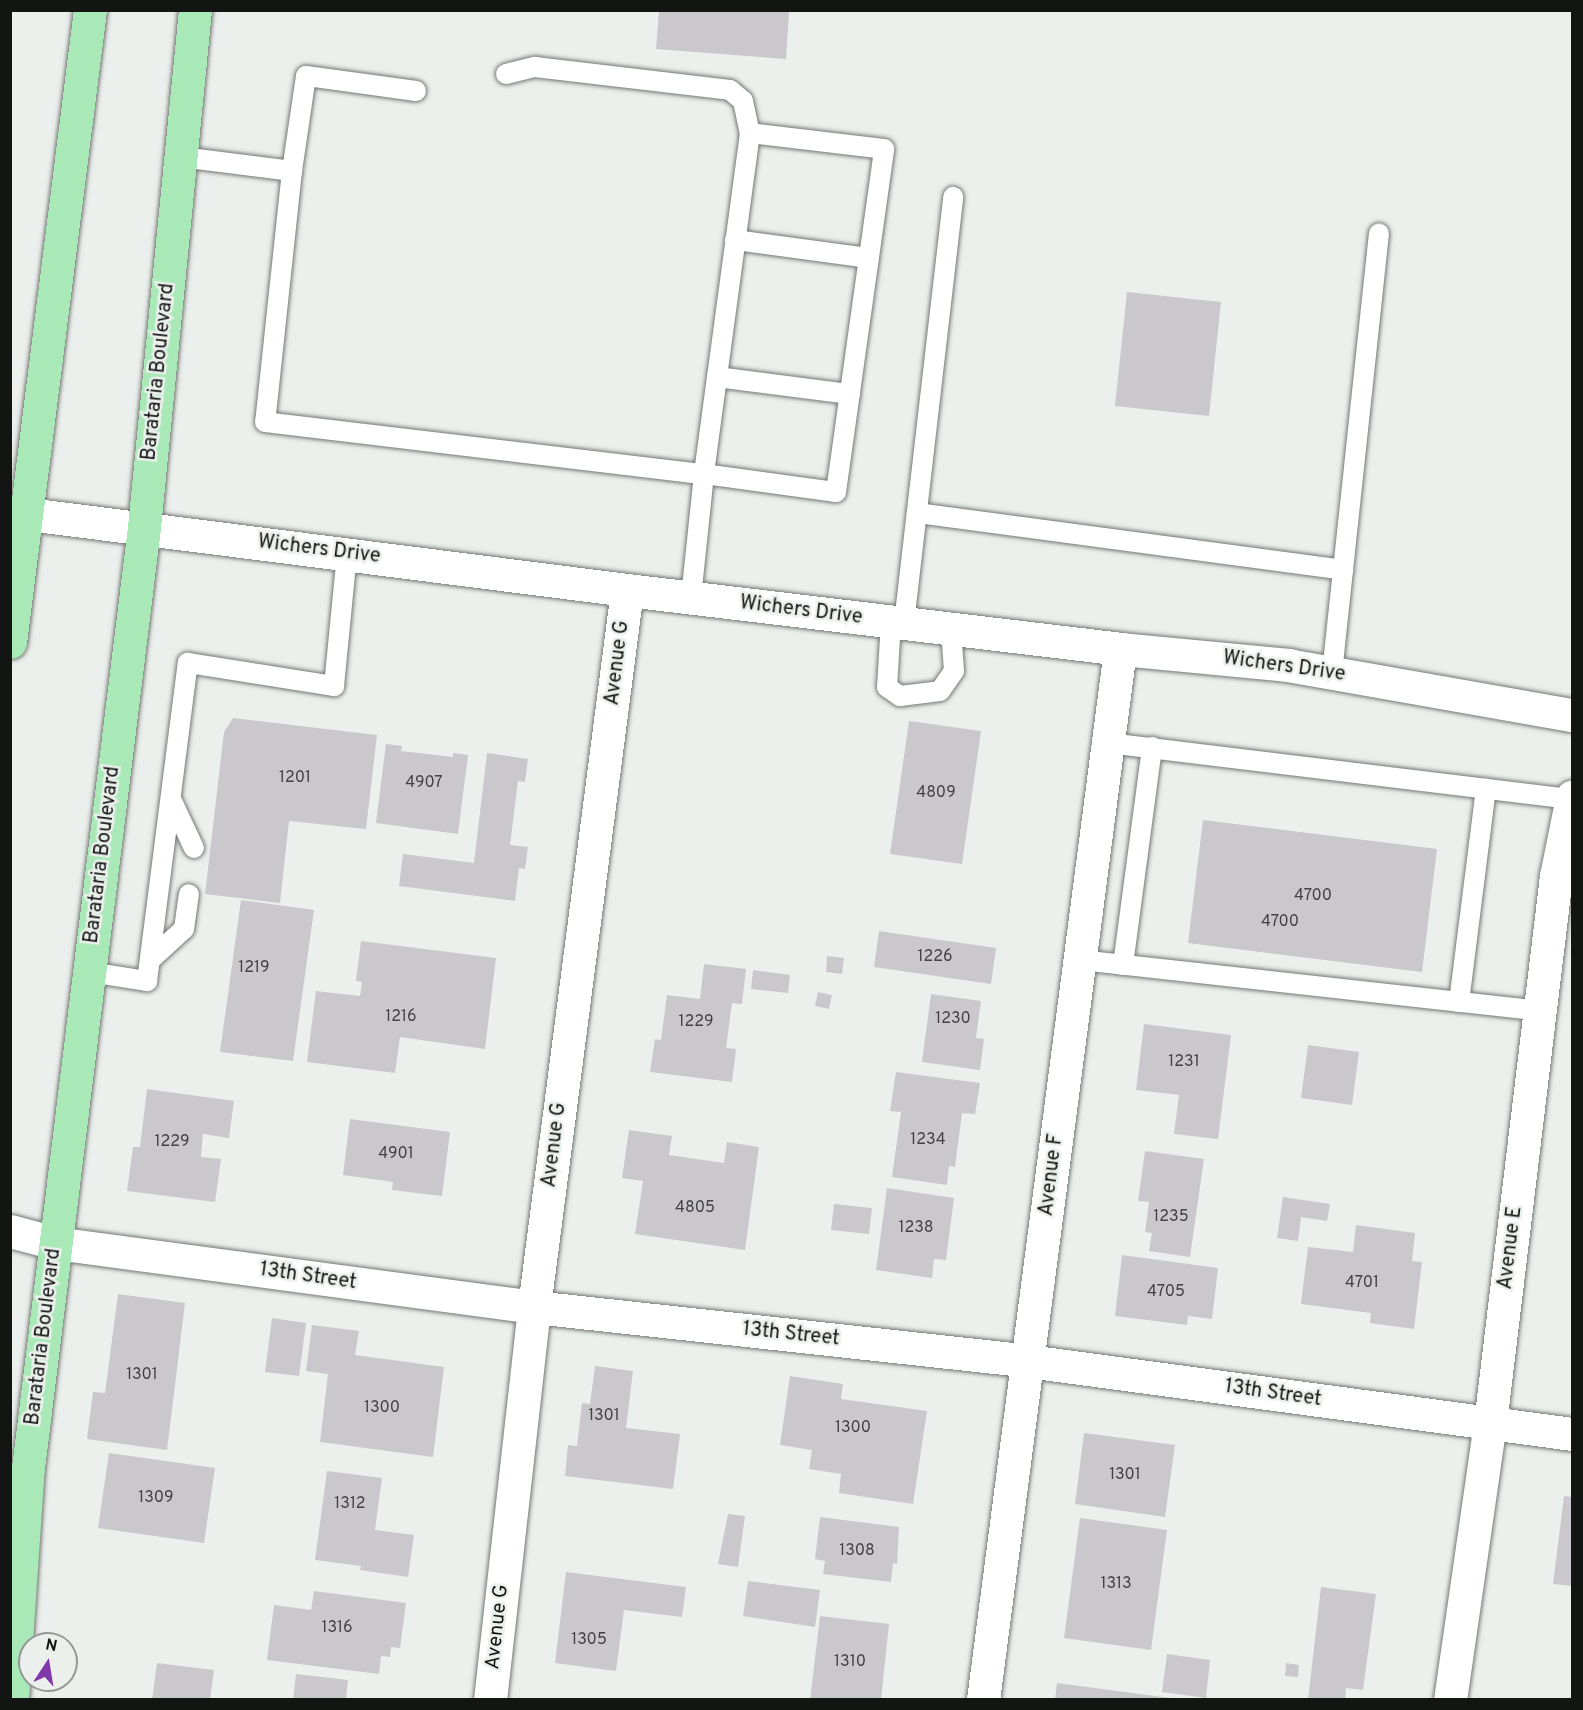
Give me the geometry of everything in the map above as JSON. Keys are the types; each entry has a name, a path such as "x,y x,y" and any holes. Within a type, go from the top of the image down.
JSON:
{"main road":[{"path":"10,642 90,10"},
{"name":"Barataria Boulevard","path":"12,1700 28,1467 144,527 195,10"}],"street":[{"name":"Wichers Drive","path":"28,514 1120,650 1288,665 1572,715"},
{"name":"Avenue G","path":"490,1700 534,1306 627,590"},
{"name":"Avenue F","path":"983,1700 1120,650"},
{"name":"Avenue E","path":"1450,1700 1490,1423 1556,876 1572,798"},
{"name":"13th Street","path":"10,1231 55,1243 534,1306 1028,1361 1572,1434"}],"lane":[{"path":"506,74 535,67 730,90 743,101 750,132 704,474 691,598"},
{"path":"416,91 306,76 292,171 265,422 704,474 836,492 884,149 750,132"},
{"path":"181,157 292,171"},
{"path":"951,629 954,671 940,691 900,696 887,687 916,513 953,197"},
{"path":"1332,673 1379,234"},
{"path":"735,240 869,258"},
{"path":"717,377 850,394"},
{"path":"916,513 1343,570"},
{"path":"89,972 147,981 188,663 334,686 347,554"},
{"path":"1108,742 1572,798"},
{"path":"1124,965 1152,747"},
{"path":"1459,1002 1486,789"},
{"path":"171,798 194,848"},
{"path":"150,960 184,929 189,894"},
{"path":"1080,960 1540,1011"}],"building":[{"path":"659,10 789,12 786,59 656,49"},
{"path":"1127,292 1221,302 1209,416 1115,406"},
{"path":"233,718 377,735 366,829 289,821 280,903 205,894 224,732"},
{"path":"909,721 981,731 962,864 890,854"},
{"path":"386,744 402,746 401,751 453,757 453,753 468,755 458,834 376,823"},
{"path":"487,753 528,759 525,782 518,781 510,845 528,847 525,869 519,868 515,901 399,886 403,854 474,863"},
{"path":"1203,820 1437,849 1422,972 1188,943"},
{"path":"241,900 314,910 293,1061 220,1052"},
{"path":"879,931 996,948 991,984 874,967"},
{"path":"361,941 496,958 485,1049 400,1037 395,1073 307,1062 316,991 360,996 362,982 356,981"},
{"path":"827,956 844,958 842,974 826,972"},
{"path":"704,964 746,969 742,1004 732,1003 726,1048 736,1049 732,1082 650,1072 655,1039 661,1040 667,995 700,999"},
{"path":"753,970 790,975 788,993 751,989"},
{"path":"818,992 832,995 829,1009 815,1006"},
{"path":"931,994 981,1001 976,1038 984,1039 980,1070 922,1062"},
{"path":"1144,1024 1231,1035 1218,1139 1174,1134 1179,1095 1136,1090"},
{"path":"1308,1045 1359,1052 1352,1105 1301,1098"},
{"path":"896,1072 980,1083 975,1114 962,1113 955,1167 949,1166 947,1185 892,1177 901,1112 890,1111"},
{"path":"147,1089 234,1101 229,1138 203,1134 201,1157 221,1159 215,1202 127,1191 133,1147 140,1147"},
{"path":"350,1119 450,1132 442,1196 392,1190 393,1182 343,1175"},
{"path":"629,1130 672,1136 669,1155 724,1163 727,1142 759,1147 745,1250 635,1234 643,1181 622,1178"},
{"path":"1145,1151 1204,1159 1190,1257 1149,1251 1152,1233 1145,1232 1149,1202 1138,1201"},
{"path":"887,1188 954,1198 946,1260 934,1259 932,1278 876,1270"},
{"path":"1283,1197 1330,1204 1327,1221 1301,1217 1298,1241 1277,1238"},
{"path":"834,1204 872,1208 869,1234 831,1230"},
{"path":"1356,1225 1415,1233 1412,1261 1422,1262 1414,1329 1370,1323 1371,1313 1301,1304 1308,1247 1353,1252"},
{"path":"1122,1255 1218,1268 1212,1319 1188,1316 1187,1325 1115,1316"},
{"path":"118,1294 185,1303 167,1450 87,1439 93,1392 105,1393"},
{"path":"272,1318 306,1323 299,1376 265,1372"},
{"path":"312,1325 359,1331 355,1355 444,1367 433,1457 320,1442 328,1374 306,1371"},
{"path":"595,1366 633,1371 626,1428 680,1434 673,1489 565,1476 568,1445 577,1446 582,1403 590,1404"},
{"path":"790,1376 843,1384 841,1399 927,1411 913,1504 839,1493 841,1474 809,1469 812,1450 780,1445"},
{"path":"1084,1433 1175,1445 1165,1517 1075,1504"},
{"path":"109,1453 215,1468 204,1543 98,1528"},
{"path":"327,1471 382,1478 375,1530 414,1535 408,1577 360,1570 361,1566 315,1560"},
{"path":"1564,1496 1572,1497 1572,1586 1553,1584"},
{"path":"728,1514 745,1516 738,1567 718,1564"},
{"path":"820,1517 899,1527 897,1564 893,1563 891,1582 823,1574 825,1561 815,1559"},
{"path":"1080,1518 1167,1530 1151,1650 1064,1638"},
{"path":"566,1572 686,1587 682,1617 624,1610 616,1671 555,1663"},
{"path":"748,1581 820,1590 815,1627 743,1616"},
{"path":"1321,1587 1376,1594 1363,1690 1346,1688 1345,1700 1308,1700"},
{"path":"314,1591 406,1603 400,1648 391,1647 390,1657 381,1656 379,1674 267,1660 274,1605 311,1610"},
{"path":"820,1616 889,1624 881,1700 810,1700"},
{"path":"1167,1654 1210,1660 1206,1698 1162,1692"},
{"path":"157,1663 214,1670 210,1700 152,1700"},
{"path":"1286,1663 1299,1665 1298,1677 1285,1676"},
{"path":"296,1674 348,1680 346,1700 293,1700"},
{"path":"1057,1683 1170,1698 1170,1700 1055,1700"}]}
